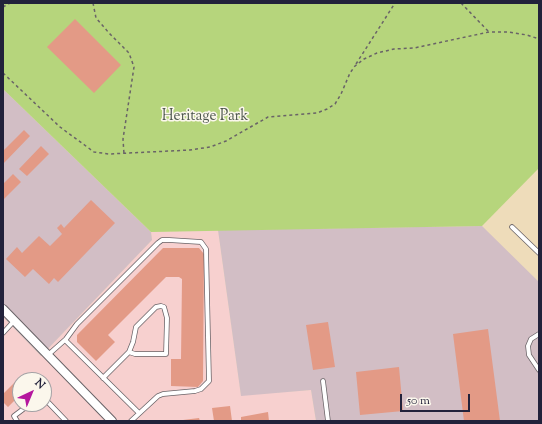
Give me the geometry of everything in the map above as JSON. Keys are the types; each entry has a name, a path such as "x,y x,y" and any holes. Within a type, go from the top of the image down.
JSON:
{"street":[{"path":"3,309 112,421"}],"lane":[{"path":"512,227 539,253"},
{"path":"48,355 64,340 77,324 162,240 201,242 206,249 209,381 201,389 195,391 163,394 158,396 130,421"},
{"path":"103,378 129,352 133,342 136,326 156,307 164,307 167,318 166,354 135,354 129,352"},
{"path":"3,333 14,321"},
{"path":"539,334 531,339 528,346 529,355 539,370"},
{"path":"64,340 139,414"},
{"path":"323,381 328,421"},
{"path":"52,406 66,421"},
{"path":"17,421 14,416 19,412"}],"path":[{"path":"3,7 10,3"},
{"path":"93,3 96,18 129,53 134,67 123,139 124,154"},
{"path":"3,72 60,127 94,152 124,154 190,150 226,142 268,117 317,113 335,104 350,73 395,3"},
{"path":"461,3 490,32"},
{"path":"355,66 364,59 377,53 394,49 414,48 490,32 509,32 539,39"}],"shaded area":[{"path":"3,89 151,232 152,240 41,356 3,317"},
{"path":"482,226 539,282 539,421 316,421 311,390 241,396 218,230"},
{"path":"218,230 241,395 311,390 316,421 3,421 3,317 41,356 152,240 151,232"}],"green space":[{"name":"Heritage Park","path":"3,3 539,3 539,168 482,226 151,232 3,89"}],"building":[{"path":"75,19 121,65 94,93 47,47"},
{"path":"24,130 30,136 3,164 3,151"},
{"path":"41,146 49,154 27,176 19,169"},
{"path":"13,174 21,182 3,200 3,184"},
{"path":"91,200 115,223 58,282 54,278 49,284 33,269 25,277 6,259 17,247 22,253 39,236 50,246 62,234 57,228 61,224 64,228"},
{"path":"163,248 199,248 204,254 203,381 198,387 171,386 171,359 181,359 182,279 179,277 166,277 108,335 115,342 96,361 77,342 77,335"},
{"path":"328,322 335,367 313,370 306,325"},
{"path":"488,329 500,421 464,421 453,334"},
{"path":"399,367 403,411 360,415 356,372"},
{"path":"12,385 12,403 8,407 3,402 3,394"},
{"path":"230,406 232,421 214,421 212,408"},
{"path":"268,412 269,421 241,421 241,417"},
{"path":"199,418 200,421 183,421 183,420"}]}
